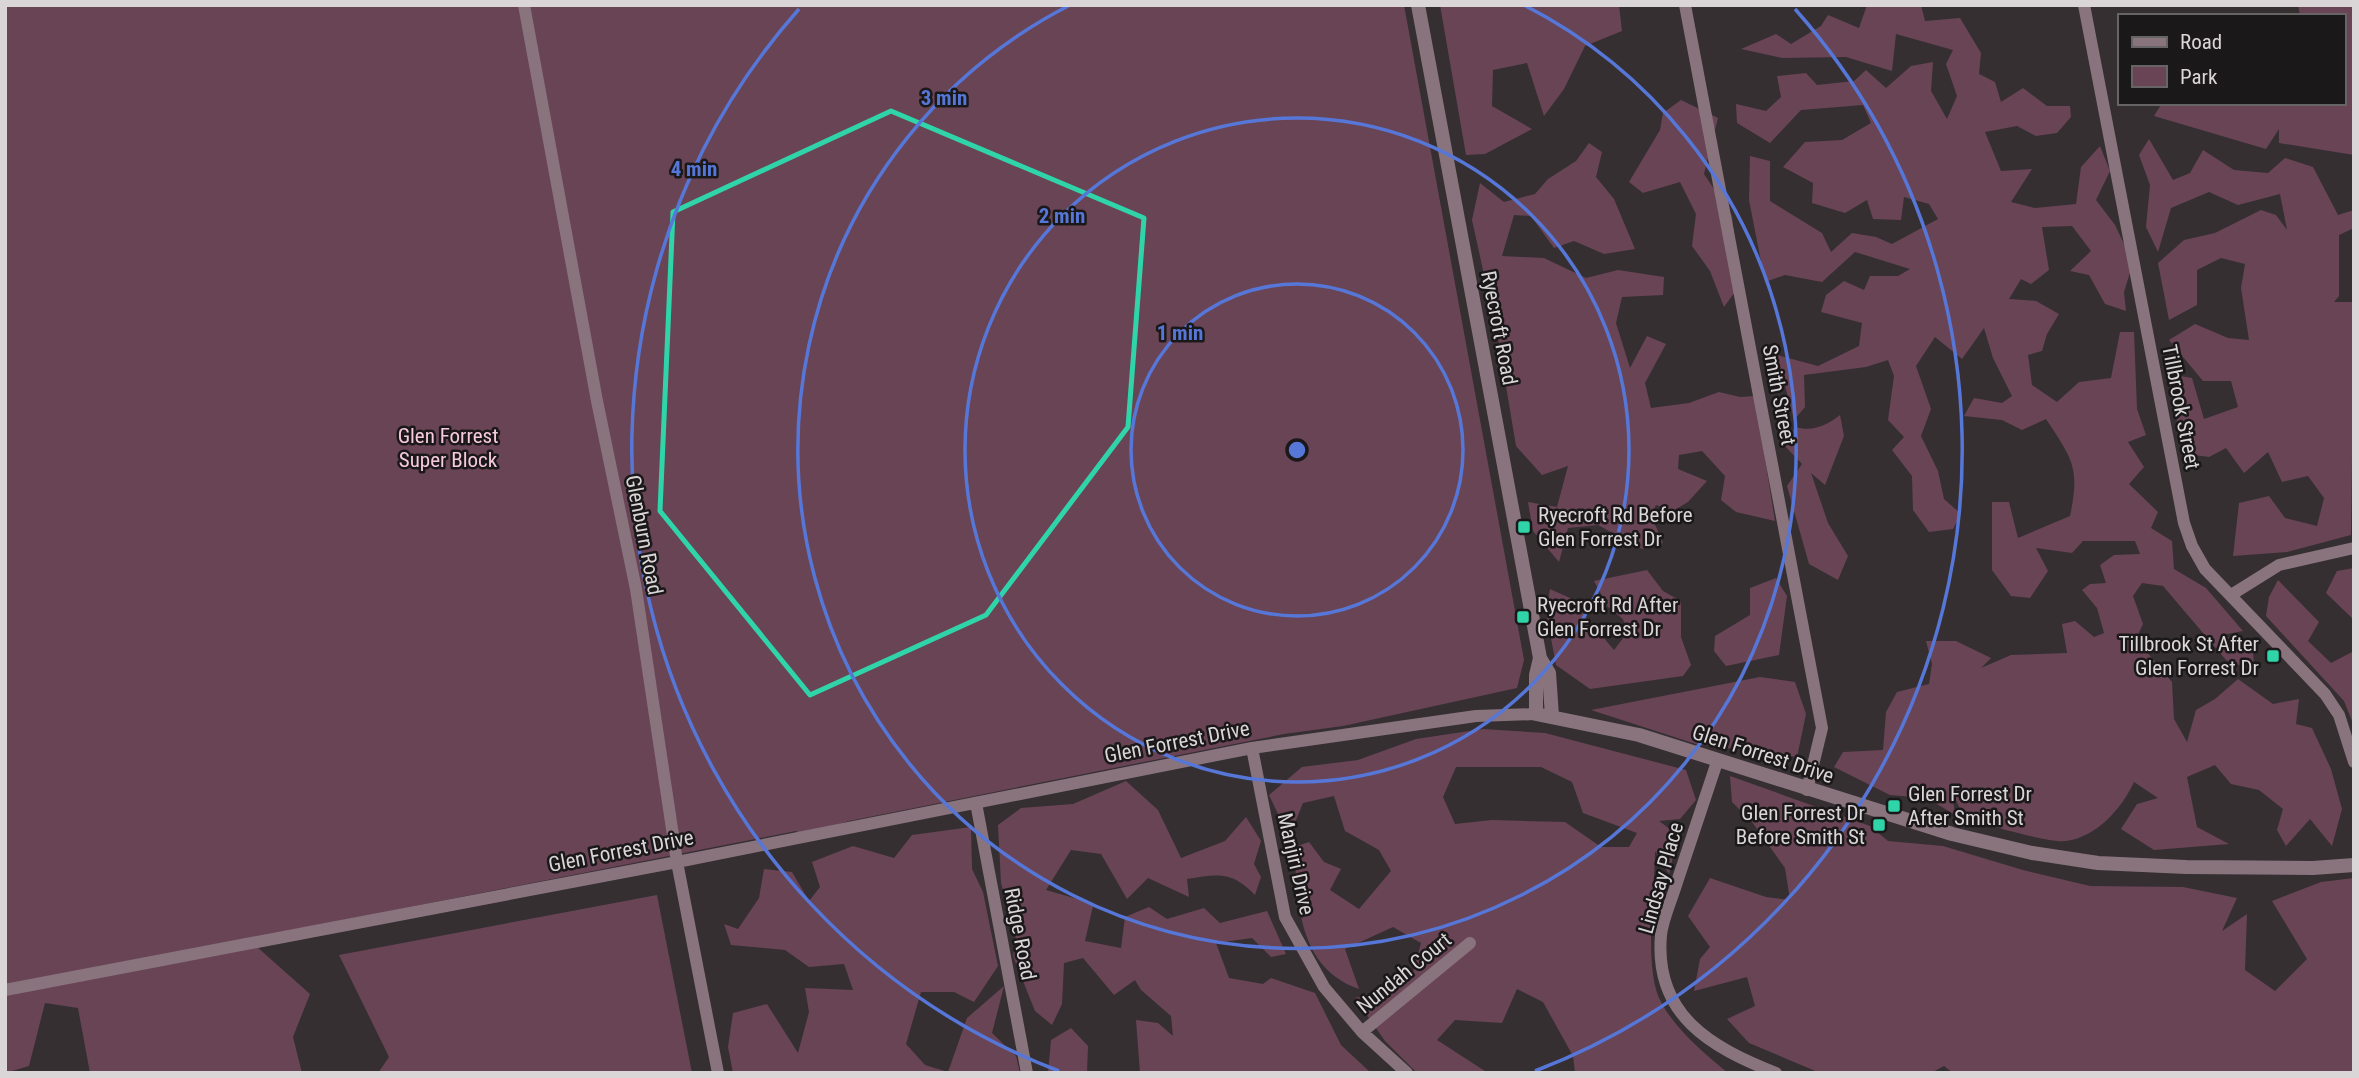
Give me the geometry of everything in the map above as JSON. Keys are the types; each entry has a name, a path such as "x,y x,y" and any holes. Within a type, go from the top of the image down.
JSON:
{"street":[{"name":"Glenburn Road","path":"524,5 597,401 636,589 677,862 718,1073"},
{"name":"Ryecroft Road","path":"1418,5 1540,658 1549,673 1552,716"},
{"name":"Smith Street","path":"1685,5 1822,728 1807,790"},
{"name":"Tillbrook Street","path":"2084,5 2184,523 2192,546 2205,569 2325,694 2339,715 2354,762"},
{"path":"2231,594 2279,565 2354,548"},
{"name":"Ryecroft Road","path":"1536,714 1536,675 1540,658"},
{"name":"Glen Forrest Drive","path":"5,989 677,862 1252,748 1476,716 1536,714 1639,735 1717,762 1952,834 2032,853 2098,863 2257,869 2354,865"},
{"name":"Manjiri Drive","path":"1252,748 1285,917 1324,987 1362,1032 1407,1073"},
{"name":"Lindsay Place","path":"1717,762 1661,932 1660,968 1669,996 1685,1020 1711,1041 1746,1061 1776,1073"},
{"name":"Ridge Road","path":"976,803 1027,1073"},
{"name":"Nundah Court","path":"1362,1032 1470,943"}],"highlighted area":[{"path":"891,111 1144,218 1128,427 986,615 810,695 660,511 673,212"}],"green space":[{"name":"Glen Forrest Super Block","path":"5,5 1404,5 1524,660 1517,688 1343,726 1284,734 849,821 803,835 796,831 248,939 310,994 293,1037 302,1073 90,1073 78,1008 45,1003 29,1066 5,1073"},
{"path":"1440,5 1619,5 1622,31 1585,46 1564,89 1544,116 1527,63 1493,70 1492,106 1532,129 1485,154 1466,155"},
{"path":"1867,5 1921,5 1925,21 1960,18 1981,53 1979,74 1995,82 2001,102 2023,88 2047,106 2070,106 2071,117 2057,133 2036,136 2017,126 1985,132 2001,171 2032,169 2011,202 2035,208 2076,204 2081,167 2100,146 2110,171 2096,200 2115,225 2133,263 2124,292 2126,311 2105,304 2089,275 2070,271 2091,251 2072,226 2042,227 2049,270 2031,284 2021,279 2009,299 2036,301 2059,314 2047,334 2042,351 2028,355 2032,385 2057,402 2079,382 2111,378 2120,332 2134,332 2137,409 2146,435 2128,442 2144,467 2129,484 2158,512 2151,528 2172,541 2174,569 2206,588 2243,631 2222,635 2253,647 2254,671 2226,660 2163,586 2142,583 2133,596 2143,624 2136,639 2172,682 2174,719 2187,742 2196,710 2215,699 2238,679 2273,704 2299,699 2296,724 2312,728 2331,769 2342,809 2332,846 2310,819 2286,846 2277,830 2283,809 2259,790 2231,784 2215,765 2187,777 2197,827 2229,844 2154,850 2121,829 2137,804 2158,798 2134,782 2123,802 2098,827 2077,838 2057,841 1964,818 1952,791 1955,815 1927,798 1890,795 1834,767 1843,752 1883,750 1886,712 1897,692 1929,684 1932,664 1926,641 1956,641 1991,658 1981,668 2011,655 2067,653 2062,624 2075,621 2094,637 2104,633 2097,608 2082,590 2090,584 2106,583 2100,565 2114,555 2140,554 2135,541 2083,541 2072,553 2036,548 2048,571 2030,598 2011,596 1992,570 1992,502 2009,502 2018,538 2070,516 2074,475 2063,445 2046,419 2022,430 2002,420 1964,416 1974,398 2002,403 2012,396 1993,358 1984,328 1962,359 1935,337 1916,366 1931,409 1921,436 1938,471 1944,499 1961,514 1953,529 1929,532 1913,510 1912,476 1892,450 1904,437 1888,420 1894,376 1888,360 1866,367 1804,375 1805,407 1794,420 1777,355 1818,366 1859,346 1862,323 1821,312 1826,295 1844,281 1864,290 1870,276 1898,276 1910,269 1855,252 1822,282 1785,275 1765,282 1749,200 1750,156 1770,161 1770,201 1822,233 1831,252 1852,233 1876,237 1892,244 1938,219 1929,204 1904,197 1901,220 1873,219 1867,200 1845,213 1812,203 1813,183 1783,167 1805,142 1842,140 1871,123 1863,105 1801,110 1770,143 1737,123 1736,104 1766,111 1781,97 1777,76 1806,73 1817,85 1854,81 1866,70 1886,88 1911,66 1933,62 1931,91 1947,119 1957,96 1946,64 1953,50 1896,34 1892,71 1846,57 1782,58 1741,49 1776,34 1791,44 1821,26 1828,15 1859,28"},
{"path":"2298,5 2354,5 2354,155 2279,143 2279,129 2266,149 2154,116 2161,105 2345,105 2345,14 2300,14"},
{"path":"1681,100 1718,118 1704,174 1732,216 1740,285 1724,307 1710,271 1692,246 1696,214 1680,182 1643,193 1629,182 1660,130 1663,113"},
{"path":"2149,139 2173,180 2190,173 2203,150 2234,170 2268,173 2285,158 2313,167 2338,215 2354,210 2354,228 2339,235 2339,296 2334,302 2354,302 2351,535 2287,552 2233,556 2239,503 2269,496 2285,518 2317,526 2324,498 2308,476 2282,482 2268,452 2244,473 2226,448 2209,457 2187,454 2172,405 2169,374 2192,378 2204,419 2238,407 2231,381 2203,381 2169,340 2195,324 2228,338 2249,340 2241,288 2245,264 2221,258 2197,270 2197,305 2169,320 2158,263 2184,240 2215,233 2261,210 2276,215 2287,230 2280,194 2238,205 2209,192 2171,208 2158,252 2146,227 2150,185 2139,155"},
{"path":"1589,143 1602,152 1596,177 1614,199 1635,249 1604,254 1574,241 1554,248 1531,216 1514,215 1502,256 1544,258 1586,278 1618,270 1664,277 1663,295 1622,297 1616,323 1630,368 1647,336 1666,344 1645,383 1651,408 1689,403 1719,392 1740,397 1755,396 1775,521 1736,512 1721,500 1725,476 1702,451 1679,455 1678,469 1707,481 1688,502 1673,511 1656,505 1651,515 1663,543 1642,549 1598,525 1568,528 1559,562 1533,531 1528,502 1557,507 1568,466 1542,475 1516,446 1498,338 1472,220 1480,183 1504,202 1535,194 1548,179 1576,161"},
{"path":"1840,415 1844,436 1825,485 1811,473 1828,523 1848,556 1838,580 1809,564 1787,486 1802,464 1784,445 1795,427 1819,427"},
{"path":"2354,568 2354,620 2326,593 2337,571"},
{"path":"1647,570 1663,591 1681,601 1681,637 1691,665 1683,676 1590,689 1556,665 1546,612 1550,589 1570,598 1614,650 1627,633 1623,619 1608,607 1594,581"},
{"path":"1776,578 1787,596 1779,655 1726,666 1714,651 1715,636 1750,615 1750,588"},
{"path":"2278,580 2319,622 2308,641 2331,663 2354,651 2354,726 2344,701 2266,616 2269,597"},
{"path":"1760,677 1795,682 1806,714 1797,757 1696,744 1591,710"},
{"path":"1483,729 1545,733 1686,770 1696,800 1680,819 1659,821 1678,835 1669,874 1655,851 1652,970 1661,1002 1674,1022 1728,1073 1575,1073 1573,1056 1543,1002 1517,989 1502,1023 1455,1020 1437,1040 1488,1073 1417,1073 1385,1041 1355,998 1411,980 1421,943 1393,927 1345,949 1359,989 1339,979 1323,965 1312,949 1305,930 1297,889 1294,847 1309,842 1324,862 1341,869 1330,890 1359,909 1391,871 1379,850 1345,831 1334,796 1303,803 1294,825 1278,814 1269,795 1302,767 1358,760 1416,739","holes":["1456,767 1541,767 1572,782 1583,813 1637,833 1629,847 1601,847 1565,822 1492,820 1455,824 1443,797"]},
{"path":"1730,776 1870,826 1888,841 1943,846 2023,870 2090,886 2183,887 2237,898 2222,931 2247,914 2245,970 2275,991 2307,959 2272,901 2321,882 2354,878 2354,1073 1953,1073 1944,1066 1931,1073 1820,1073 1749,1043 1727,1019 1755,1006 1747,977 1694,991 1700,959 1710,947 1688,916 1710,878 1766,897 1790,900 1785,868 1752,822 1732,802"},
{"path":"1126,781 1158,810 1181,858 1225,841 1246,817 1261,841 1254,864 1261,877 1255,895 1239,882 1224,876 1187,879 1189,897 1148,878 1127,899 1101,854 1071,850 1046,890 1093,906 1085,941 1121,948 1125,917 1149,907 1167,919 1204,908 1220,923 1267,911 1286,954 1271,957 1252,938 1216,943 1229,978 1263,984 1271,978 1315,993 1341,1045 1371,1073 1140,1073 1136,1020 1158,1023 1173,1036 1171,1016 1141,990 1135,980 1114,995 1083,958 1064,963 1062,1004 1052,1025 1035,1011 1013,956 1016,939 1001,883 998,825 1021,808 1073,804"},
{"path":"971,827 972,869 983,892 998,966 974,1002 954,992 921,992 906,1044 925,1065 948,1072 967,1018 1004,986 992,1033 1016,1056 1020,1073 733,1073 728,1047 733,1013 767,1004 798,1053 809,1012 805,988 853,990 844,964 809,967 785,950 731,945 724,924 738,929 759,898 764,869 792,872 809,901 820,887 812,862 853,846 894,858 912,835"},
{"path":"657,895 692,1073 378,1073 389,1057 339,955"},
{"path":"1071,1028 1088,1046 1087,1073 1048,1073 1051,1040"}],"place":[{"name":"Ryecroft Rd Before Glen Forrest Dr","path":"1524,527"},
{"name":"Ryecroft Rd After Glen Forrest Dr","path":"1523,617"},
{"name":"Tillbrook St After Glen Forrest Dr","path":"2273,656"},
{"name":"Glen Forrest Dr After Smith St","path":"1894,806"},
{"name":"Glen Forrest Dr Before Smith St","path":"1879,825"}]}
